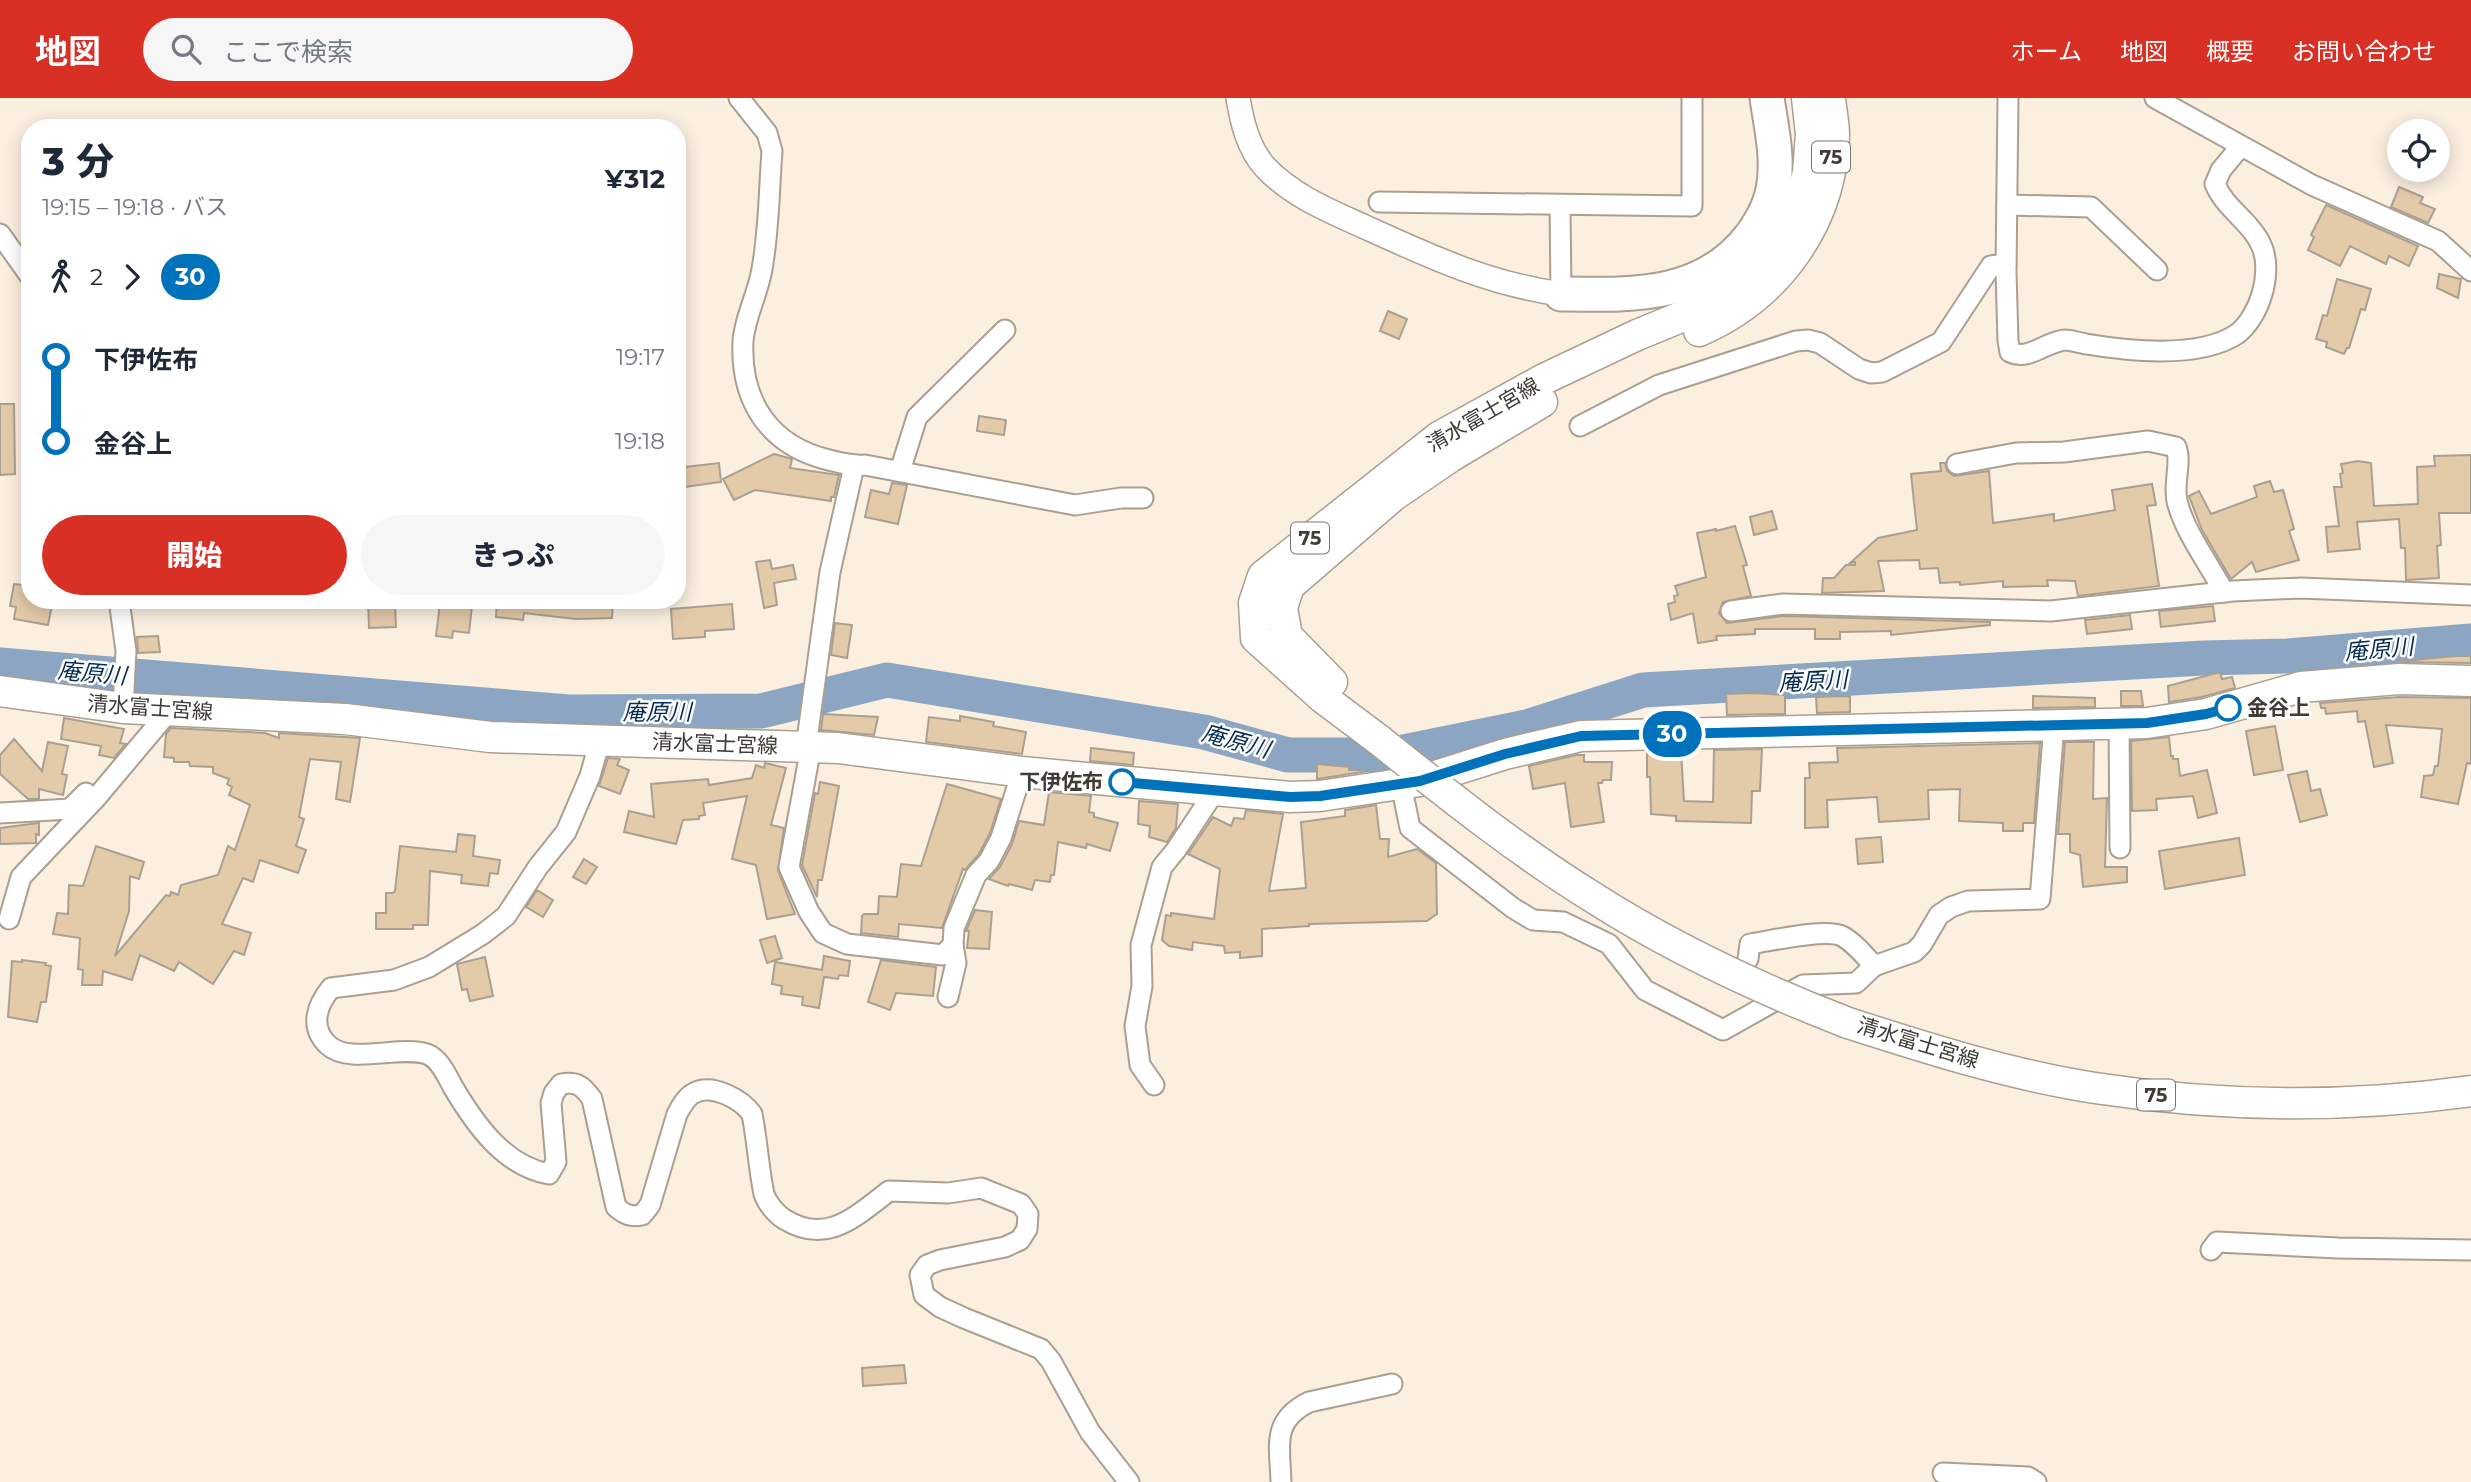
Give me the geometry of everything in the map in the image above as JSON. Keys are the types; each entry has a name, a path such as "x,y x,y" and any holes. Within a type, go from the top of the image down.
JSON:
{"highway":[{"path":"1561,294 1597,289 1688,263 1708,252 1736,227 1756,186 1759,161 1749,98"},
{"path":"1561,294 1630,293 1683,285 1704,277 1725,264 1756,229 1767,208 1774,185 1775,161 1766,98"}],"main road":[{"name":"清水富士宮線","path":"1807,98 1811,134 1807,213"},
{"name":"清水富士宮線","path":"1830,98 1834,135 1828,179 1807,213 1737,284 1693,312 1637,335 1548,387 1439,437 1263,576 1254,603 1256,638 1323,698 1475,816 1594,898 1738,977 1848,1023 2018,1072 2094,1088 2176,1097 2250,1102 2337,1102 2412,1099 2471,1091"},
{"name":"清水富士宮線","path":"0,691 123,708 345,719 490,737 838,748 1022,772 1300,797 1420,781 1505,754 1581,736 2147,723 2206,714 2301,687 2399,679 2471,681"}],"street":[{"path":"739,98 767,133 772,151 762,270 747,316 743,342 745,371 751,398 763,420 783,439 807,454 854,466 865,465 900,471 1075,505 1121,498 1143,498"},
{"path":"1238,98 1242,123 1264,166 1302,196 1448,265 1513,286 1561,294 1560,206"},
{"path":"1380,202 1692,206 1692,98"},
{"path":"2008,98 2008,341 2010,352 2017,356 2027,355 2065,340 2116,349 2177,349 2209,347 2238,333 2258,309 2265,281 2263,249 2250,226 2220,196 2215,184 2221,170 2241,146"},
{"path":"2155,98 2312,185 2438,241 2471,271"},
{"path":"2007,205 2091,207 2158,270"},
{"path":"0,234 21,263"},
{"path":"1580,426 1659,385 1796,341 1820,343 1859,369 1871,373 1882,372 1941,342 1991,266 2006,264"},
{"path":"900,471 917,417 1004,330"},
{"path":"1957,464 2016,453 2064,452 2148,441 2176,447 2179,453 2175,473 2176,496 2180,513 2224,592"},
{"path":"854,466 830,572 809,747 789,867 809,912 823,933 847,944 893,947 918,953 943,955 953,945"},
{"path":"1731,611 1783,604 2051,611 2224,592 2301,588 2471,595"},
{"path":"120,609 126,651 123,708"},
{"path":"9,919 21,877 109,783 170,710"},
{"path":"2119,724 2120,848"},
{"path":"1402,784 1410,828 1492,892 1533,920 1563,922 1609,944 1645,990 1723,1030 1803,985 1856,983 1874,966 1914,951 1922,944 1939,915 1951,907 1968,901 2040,899 2054,726"},
{"path":"600,740 590,776 566,832 538,867 506,916 483,934 429,967 394,980 331,988 321,1000 316,1017 318,1031 327,1044 336,1051 417,1052 430,1055 440,1065 470,1115 492,1142 534,1171 549,1174 556,1162 551,1103 554,1093 561,1084 573,1081 584,1087 592,1099 616,1207 623,1214 632,1217 642,1215 650,1205 677,1114 684,1102 694,1093 705,1090 723,1094 744,1104 752,1114 765,1197 778,1215 790,1223 824,1230 837,1227 851,1221 889,1191 948,1193 981,1188 1021,1204 1028,1214 1027,1229 1020,1240 1005,1247 927,1265 920,1275 924,1294 940,1307 1041,1349 1051,1361 1090,1432 1129,1482"},
{"path":"948,997 956,963 954,928 976,876 989,861 1001,838 1022,772"},
{"path":"0,813 70,809 93,787 109,783"},
{"path":"1154,1085 1140,1065 1135,1026 1142,986 1141,945 1162,867 1215,791"},
{"path":"1748,959 1750,944 1826,933 1840,935 1853,943 1874,966"},
{"path":"2211,1250 2217,1242 2469,1253"},
{"path":"1281,1482 1281,1429 1296,1408 1309,1402 1392,1384"},
{"path":"1943,1474 2028,1478 2036,1482"}],"building":[{"path":"2399,187 2423,197 2420,203 2435,209 2428,223 2391,207"},
{"path":"2326,205 2418,246 2409,266 2389,256 2386,264 2350,246 2340,266 2308,250 2314,237 2311,235"},
{"path":"2439,274 2461,279 2458,298 2437,288"},
{"path":"2337,279 2371,289 2365,310 2361,309 2349,348 2344,354 2326,347 2327,342 2316,339 2323,315 2327,316"},
{"path":"1388,311 1407,319 1399,339 1380,331"},
{"path":"0,404 14,404 15,474 0,475"},
{"path":"979,416 1006,420 1004,435 977,431"},
{"path":"774,454 792,459 790,468 839,475 831,501 755,490 734,500 723,479"},
{"path":"2471,455 2471,513 2439,513 2439,578 2406,580 2405,548 2401,548 2399,519 2357,522 2360,549 2328,552 2326,527 2339,526 2334,487 2342,487 2341,464 2358,461 2371,463 2374,506 2418,504 2417,467 2435,466 2434,456"},
{"path":"719,463 721,482 686,487 686,467"},
{"path":"1940,463 1945,463 1947,471 1954,476 1989,471 1993,523 2054,514 2054,521 2115,510 2112,490 2152,484 2156,505 2147,506 2159,586 2078,596 2075,581 2047,580 2048,586 2003,587 2003,581 1960,585 1960,582 1940,583 1938,568 1920,569 1919,560 1878,561 1884,591 1822,593 1823,578 1834,578 1846,565 1855,565 1855,562 1850,563 1878,538 1917,530 1911,474 1941,471"},
{"path":"2270,481 2274,492 2283,490 2294,529 2289,531 2299,560 2256,572 2252,562 2231,579 2202,530 2189,496 2199,491 2211,514 2257,497 2254,486"},
{"path":"892,483 907,485 898,524 865,517 871,490 889,494"},
{"path":"1772,511 1777,529 1754,535 1750,517"},
{"path":"1735,526 1747,565 1743,566 1751,596 1723,602 1719,613 1727,623 1784,616 1990,622 1990,625 1891,635 1891,631 1840,632 1840,639 1815,639 1815,629 1755,629 1755,634 1716,636 1717,640 1698,643 1693,613 1671,620 1668,604 1675,602 1674,596 1678,595 1675,586 1706,577 1697,533"},
{"path":"770,560 772,569 793,565 796,579 774,583 777,605 764,608 756,562"},
{"path":"14,584 21,585 21,609 51,609 48,625 14,619 16,607 10,606"},
{"path":"732,604 734,629 705,631 705,637 673,639 671,609"},
{"path":"2213,606 2215,621 2161,627 2159,611"},
{"path":"368,609 395,609 396,627 369,628"},
{"path":"439,609 472,609 469,633 453,631 452,638 436,636"},
{"path":"496,609 612,609 612,618 576,619 524,613 523,620 496,617"},
{"path":"2130,615 2132,629 2087,634 2085,620"},
{"path":"835,623 852,625 847,658 831,655"},
{"path":"158,636 160,652 138,653 137,637"},
{"path":"2471,656 2471,663 2395,662"},
{"path":"2220,672 2222,679 2232,677 2235,688 2169,702 2168,686"},
{"path":"2121,691 2141,691 2143,706 2121,706"},
{"path":"1726,694 1785,695 1785,714 1727,715"},
{"path":"1850,696 1850,712 1817,713 1816,697"},
{"path":"2033,696 2095,698 2095,707 2033,708"},
{"path":"2399,697 2471,698 2471,764 2467,763 2458,804 2421,797 2424,776 2433,775 2435,766 2438,766 2442,729 2386,725 2393,763 2374,767 2365,721 2358,722 2357,711 2326,714 2320,703"},
{"path":"823,714 878,717 874,735 821,730"},
{"path":"960,716 994,722 993,726 1026,732 1022,754 926,742 929,717 960,721"},
{"path":"64,718 124,729 120,743 126,744 114,758 99,755 101,746 61,739"},
{"path":"2275,726 2283,770 2254,775 2246,731"},
{"path":"171,728 265,733 279,738 279,733 360,738 350,802 336,799 341,762 310,759 299,817 304,819 296,846 306,850 298,873 260,860 253,882 243,878 222,924 251,933 244,955 234,951 213,984 179,962 174,971 140,955 132,980 103,971 102,985 82,985 83,970 78,969 80,938 53,934 57,913 68,914 69,885 83,886 96,846 144,862 139,879 130,876 129,911 115,956 166,895 170,896 171,892 178,895 181,885 218,875 228,846 235,850 250,805 229,795 232,787 227,784 229,779 213,773 213,767 190,766 189,762 174,762 174,758 164,757 166,734"},
{"path":"2169,737 2171,756 2178,759 2180,776 2207,770 2217,813 2198,818 2193,796 2156,799 2157,810 2132,811 2131,741"},
{"path":"14,739 42,771 48,742 68,746 62,774 67,775 63,795 39,789 39,799 28,799 0,774 0,755"},
{"path":"2065,742 2094,742 2093,799 2107,798 2105,867 2127,867 2127,882 2083,887 2080,855 2070,852 2070,834 2058,834"},
{"path":"2040,743 2034,823 2023,823 2023,831 2003,831 2003,823 1959,821 1960,789 1928,790 1929,819 1879,822 1877,797 1827,800 1828,827 1805,828 1805,778 1810,778 1809,763 1838,762 1837,748"},
{"path":"1091,748 1134,753 1133,765 1090,761"},
{"path":"1762,749 1760,791 1752,791 1751,823 1676,821 1676,816 1651,814 1647,752 1681,751 1684,801 1713,802 1714,750"},
{"path":"1584,755 1584,762 1612,762 1611,780 1598,783 1604,822 1571,827 1565,783 1533,789 1529,766"},
{"path":"608,758 620,759 617,765 629,770 620,794 599,786"},
{"path":"765,763 786,768 771,825 784,828 778,871 795,914 767,919 756,865 732,859 747,796 703,803 705,815 699,816 699,819 683,820 676,844 624,832 629,811 654,817 651,784 708,779 709,785 752,778 756,765 764,768"},
{"path":"1317,764 1349,767 1349,770 1362,772 1317,779"},
{"path":"2307,771 2311,791 2320,789 2327,815 2300,822 2288,775"},
{"path":"820,782 839,786 822,880 818,880 817,897 802,865 815,793 818,794"},
{"path":"947,784 1001,799 990,833 979,854 963,869 942,928 899,924 898,937 861,933 862,916 878,914 879,896 897,897 901,864 921,866"},
{"path":"1049,792 1091,796 1089,812 1094,813 1094,817 1118,823 1110,851 1087,844 1086,848 1058,842 1054,875 1051,875 1050,882 1035,880 1032,890 989,879 1000,867 1012,844 1019,821 1044,825"},
{"path":"1139,801 1178,804 1176,828 1167,842 1149,837 1150,826 1138,824"},
{"path":"1376,805 1380,839 1389,839 1388,857 1417,849 1436,863 1437,914 1427,921 1309,924 1262,929 1262,956 1240,958 1240,952 1225,953 1224,946 1193,942 1192,950 1169,946 1162,940 1166,915 1171,916 1171,913 1214,919 1220,869 1188,854 1213,817 1231,826 1234,818 1244,819 1246,810 1283,814 1269,891 1306,888 1301,822 1345,816 1345,810"},
{"path":"39,823 36,843 0,844 0,828"},
{"path":"458,834 475,836 473,856 500,860 498,874 490,873 488,886 461,883 462,875 430,871 428,925 413,925 413,929 376,929 376,913 386,913 386,893 395,891 400,846 456,852"},
{"path":"1881,837 1883,862 1858,864 1856,839"},
{"path":"2239,838 2245,875 2165,889 2159,851"},
{"path":"584,859 597,867 586,884 573,877"},
{"path":"537,890 553,900 543,917 526,907"},
{"path":"975,910 992,912 989,949 967,948 969,931 966,931"},
{"path":"775,936 782,958 767,963 760,940"},
{"path":"824,956 850,961 848,976 839,975 838,979 824,977 819,1008 802,1005 803,997 781,994 782,986 772,984 775,962 822,970"},
{"path":"485,957 493,996 470,1001 467,989 462,990 457,964"},
{"path":"22,960 51,966 46,1002 41,1002 37,1022 8,1017 12,961"},
{"path":"881,960 936,967 933,996 896,993 890,1010 868,1002"},
{"path":"904,1365 906,1383 863,1386 862,1368"}],"waterway":[{"name":"庵原川","path":"0,665 569,712 761,711 887,680 1204,732 1288,755 1389,755 1527,727 1643,690 2204,658 2288,656 2471,641"}],"bus line":[{"name":"30","path":"1122,782 1290,797 1320,796 1420,781 1505,754 1581,736 2147,723 2228,708"}],"place":[{"name":"金谷上","path":"2228,708"},
{"name":"下伊佐布","path":"1122,782"}]}
